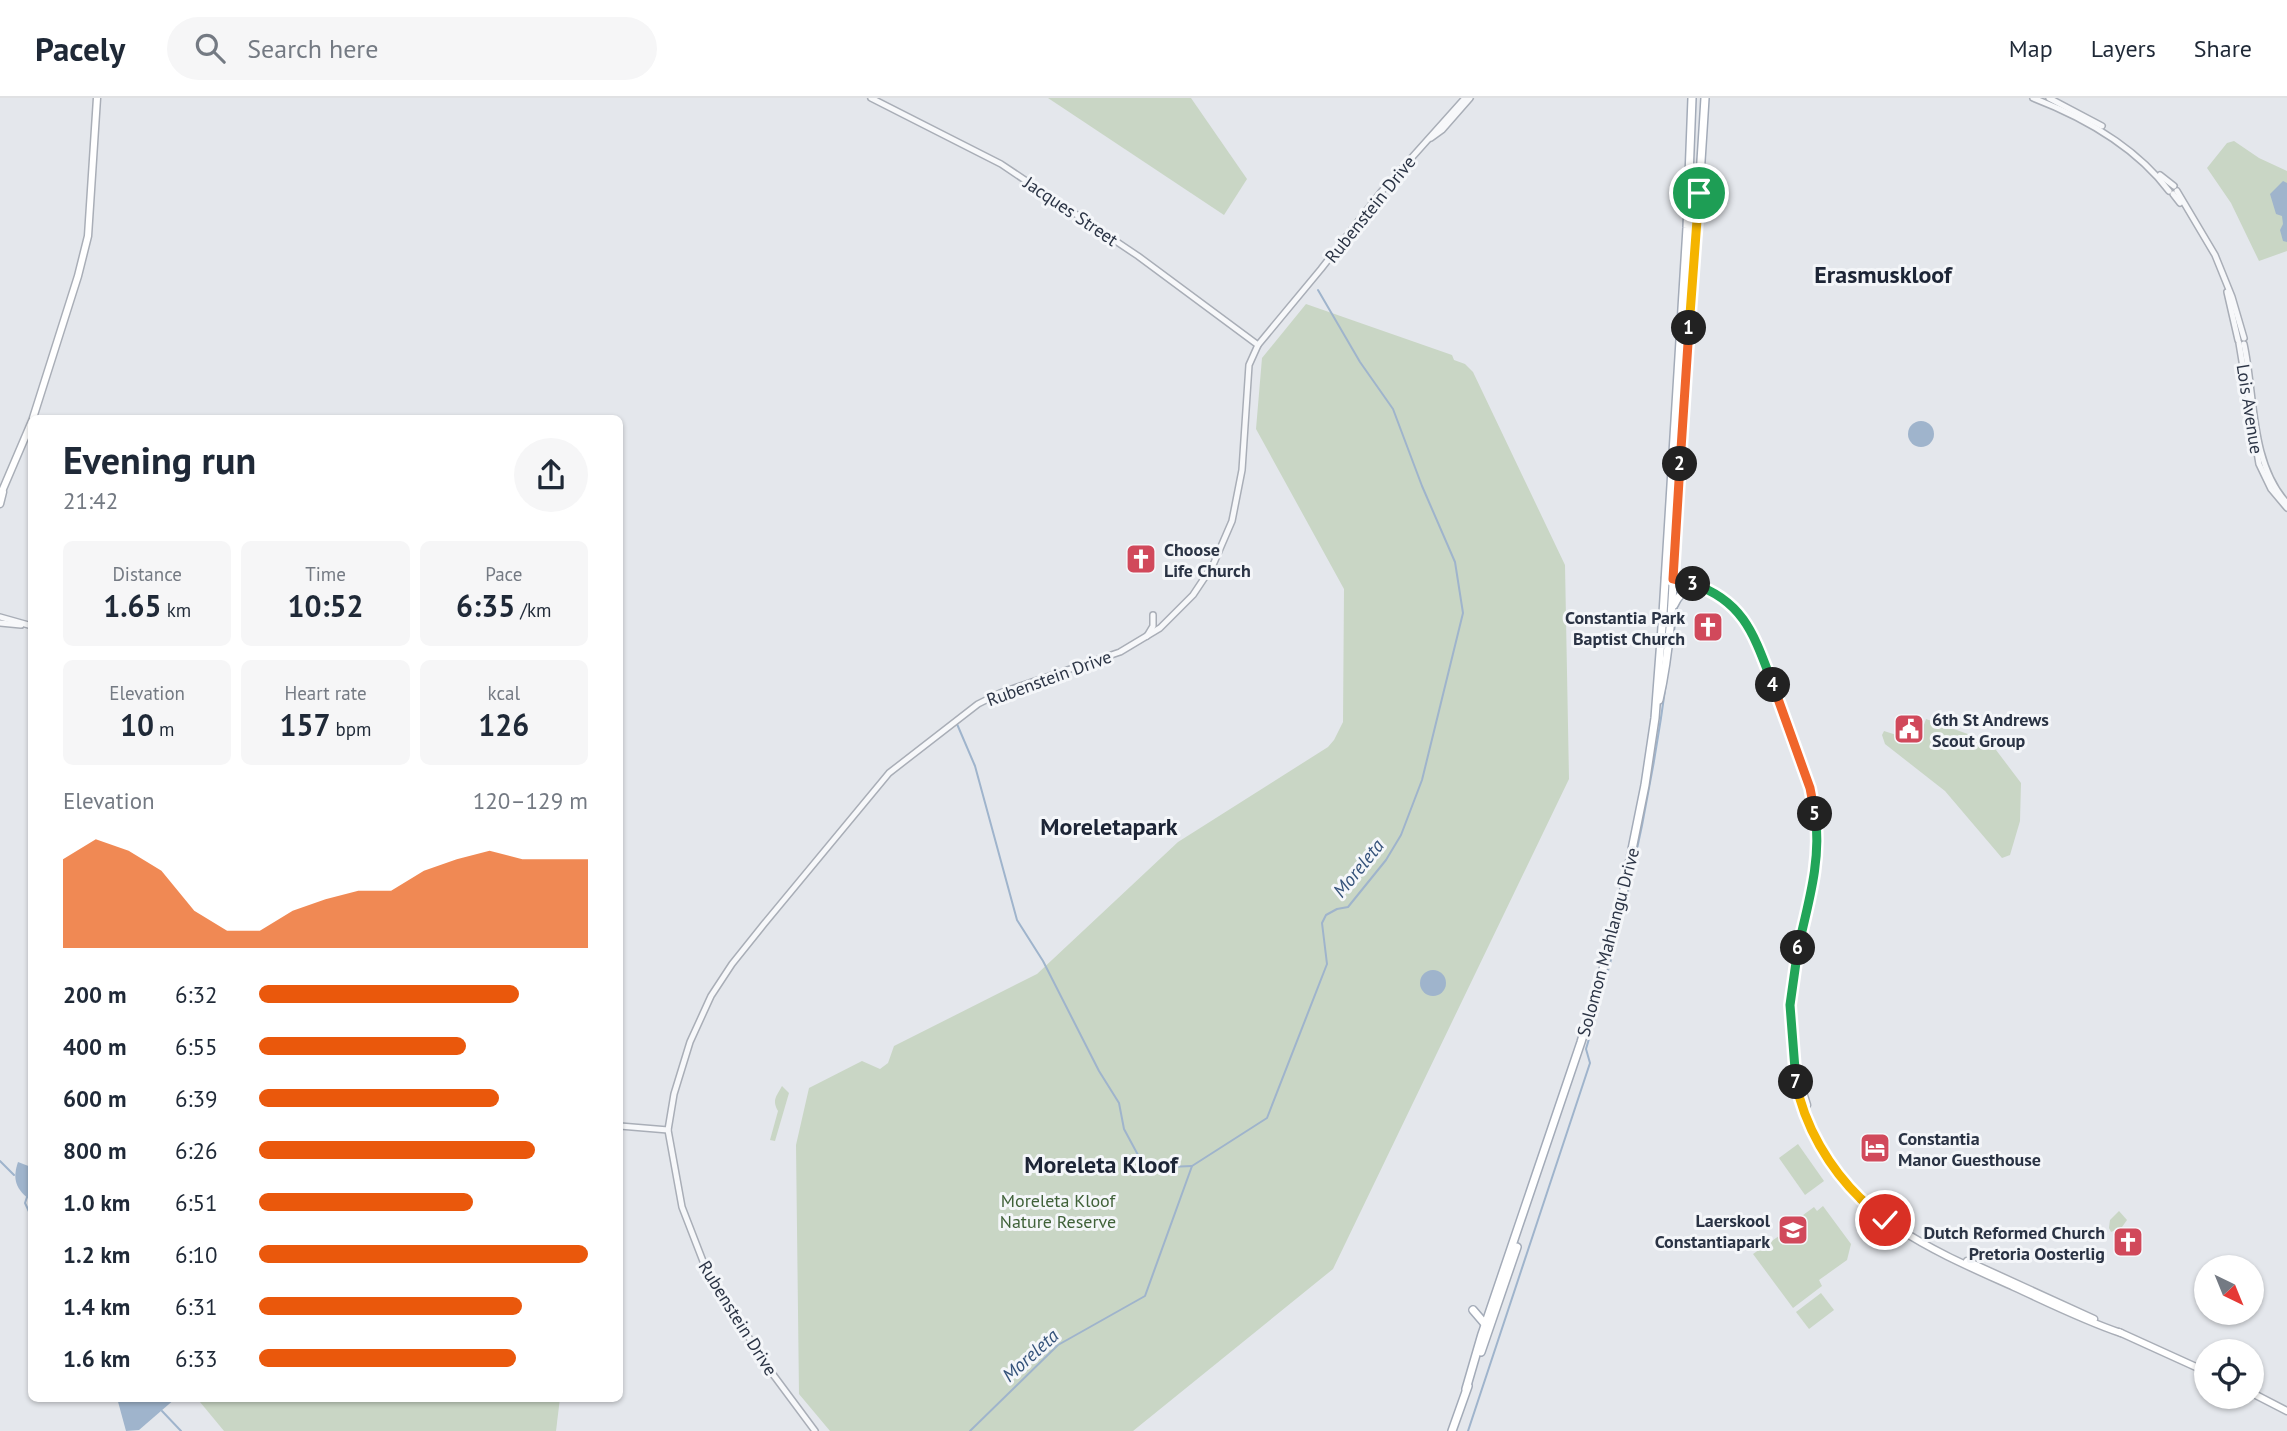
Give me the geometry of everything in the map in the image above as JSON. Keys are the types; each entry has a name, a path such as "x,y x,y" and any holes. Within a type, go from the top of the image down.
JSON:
{"main road":[{"path":"34,415 88,236 97,98"},
{"name":"Solomon Mahlangu Drive","path":"1655,718 1662,689 1671,612 1669,576 1692,98"},
{"name":"Solomon Mahlangu Drive","path":"1466,1389 1485,1324 1581,1042 1614,930 1640,810 1655,718 1669,576 1704,98"},
{"path":"0,504 28,430"},
{"path":"1669,576 1714,592 1736,608 1755,638"},
{"path":"1669,576 1700,582 1729,597 1745,615 1810,788 1817,825 1814,871 1798,948 1790,1005 1798,1091 1822,1149 1856,1194 1885,1220 1913,1239 2194,1366"},
{"path":"1671,612 1677,598 1685,591 1697,589 1714,592"},
{"name":"Solomon Mahlangu Drive","path":"1451,1431 1497,1306 1542,1161"},
{"path":"1473,1310 1485,1324"},
{"path":"2264,1400 2287,1412"}],"street":[{"name":"Jacques Street","path":"871,98 1001,164 1129,249 1258,345"},
{"name":"Rubenstein Drive","path":"815,1429 725,1303 706,1269 682,1207 668,1130 674,1094 690,1042 711,996 764,924 890,773 951,723 988,699 1120,652 1146,639 1172,619 1193,595 1207,575 1232,521 1242,470 1249,365 1258,345 1381,192 1468,98"},
{"name":"Lois Avenue","path":"2033,98 2074,114 2120,143 2173,190"},
{"name":"Lois Avenue","path":"2049,98 2125,142 2173,190 2195,225 2214,259 2241,341 2264,463 2275,489 2287,503"},
{"name":"Lois Avenue","path":"2241,341 2259,464 2271,489 2287,508"},
{"path":"1146,639 1153,625 1153,615 1161,620 1172,619"},
{"path":"0,617 28,625"},
{"path":"0,622 28,626"},
{"path":"623,1126 668,1130"}],"green space":[{"path":"1048,98 1191,98 1247,179 1224,215"},
{"path":"2234,141 2259,158 2287,171 2287,251 2259,261 2231,203 2207,168 2227,143"},
{"name":"Moreleta Kloof Nature Reserve","path":"1306,304 1452,355 1454,360 1465,364 1473,372 1565,565 1569,779 1333,1269 1133,1431 830,1431 799,1394 796,1145 809,1088 862,1061 880,1069 888,1063 894,1046 1037,974 1178,842 1328,747 1343,722 1344,589 1256,429 1262,358"},
{"path":"1926,719 1990,742 2021,783 2020,821 2010,855 2002,858 1945,791 1885,744 1882,735 1884,731 1918,742"},
{"path":"782,1086 789,1093 775,1141 770,1140 778,1111 776,1098"},
{"path":"1798,1144 1824,1181 1805,1195 1779,1158"},
{"path":"1823,1206 1851,1244 1847,1260 1819,1280 1822,1286 1793,1308 1753,1254 1796,1224 1795,1221 1814,1207 1817,1211"},
{"path":"2119,1211 2127,1220 2122,1227 2111,1232 2110,1220"},
{"path":"1821,1293 1834,1310 1809,1329 1796,1312"},
{"path":"200,1402 560,1402 556,1431 224,1431"}],"water":[{"path":"2283,181 2287,183 2287,242 2283,241 2280,230 2283,224 2282,216 2276,214 2270,194"},
{"path":"1921,421 1930,425 1934,434 1930,443 1921,447 1912,443 1908,434 1912,425"},
{"path":"1433,970 1442,974 1446,983 1442,992 1433,996 1424,992 1420,983 1424,974"},
{"path":"18,1162 28,1166 28,1198 17,1184 15,1174"},
{"path":"118,1402 171,1402 139,1430 126,1431"}],"waterway":[{"name":"Moreleta","path":"970,1431 1058,1345 1145,1296 1192,1166 1267,1118 1327,964 1322,923 1326,915 1348,907 1386,860 1401,835 1422,780 1463,613 1455,562 1393,409 1360,362 1318,290"},
{"path":"1672,646 1677,609"},
{"path":"1468,1431 1590,1063 1586,1049 1634,864 1667,676"},
{"path":"957,724 975,766 1017,920 1043,961 1099,1071 1119,1103 1124,1129 1145,1168 1192,1166"},
{"path":"0,1161 14,1175"},
{"path":"27,1197 25,1203 28,1209"},
{"path":"162,1411 181,1431"}],"place":[{"name":"Choose Life Church","path":"1141,559"},
{"name":"Constantia Park Baptist Church","path":"1708,627"},
{"name":"6th St Andrews Scout Group","path":"1909,729"},
{"name":"Constantia Manor Guesthouse","path":"1875,1148"},
{"name":"Laerskool Constantiapark","path":"1793,1230"},
{"name":"Dutch Reformed Church Pretoria Oosterlig","path":"2128,1242"}],"district":[{"name":"Erasmuskloof","path":"1883,274"},
{"name":"Moreletapark","path":"1109,826"},
{"name":"Moreleta Kloof","path":"1101,1164"}],"route":[{"path":"1699,193 1684,380 1673,579 1714,592 1736,608 1756,640 1794,739 1810,788 1817,825 1814,871 1798,948 1790,1005 1796,1083 1811,1127 1830,1162 1856,1194 1885,1220"}]}
